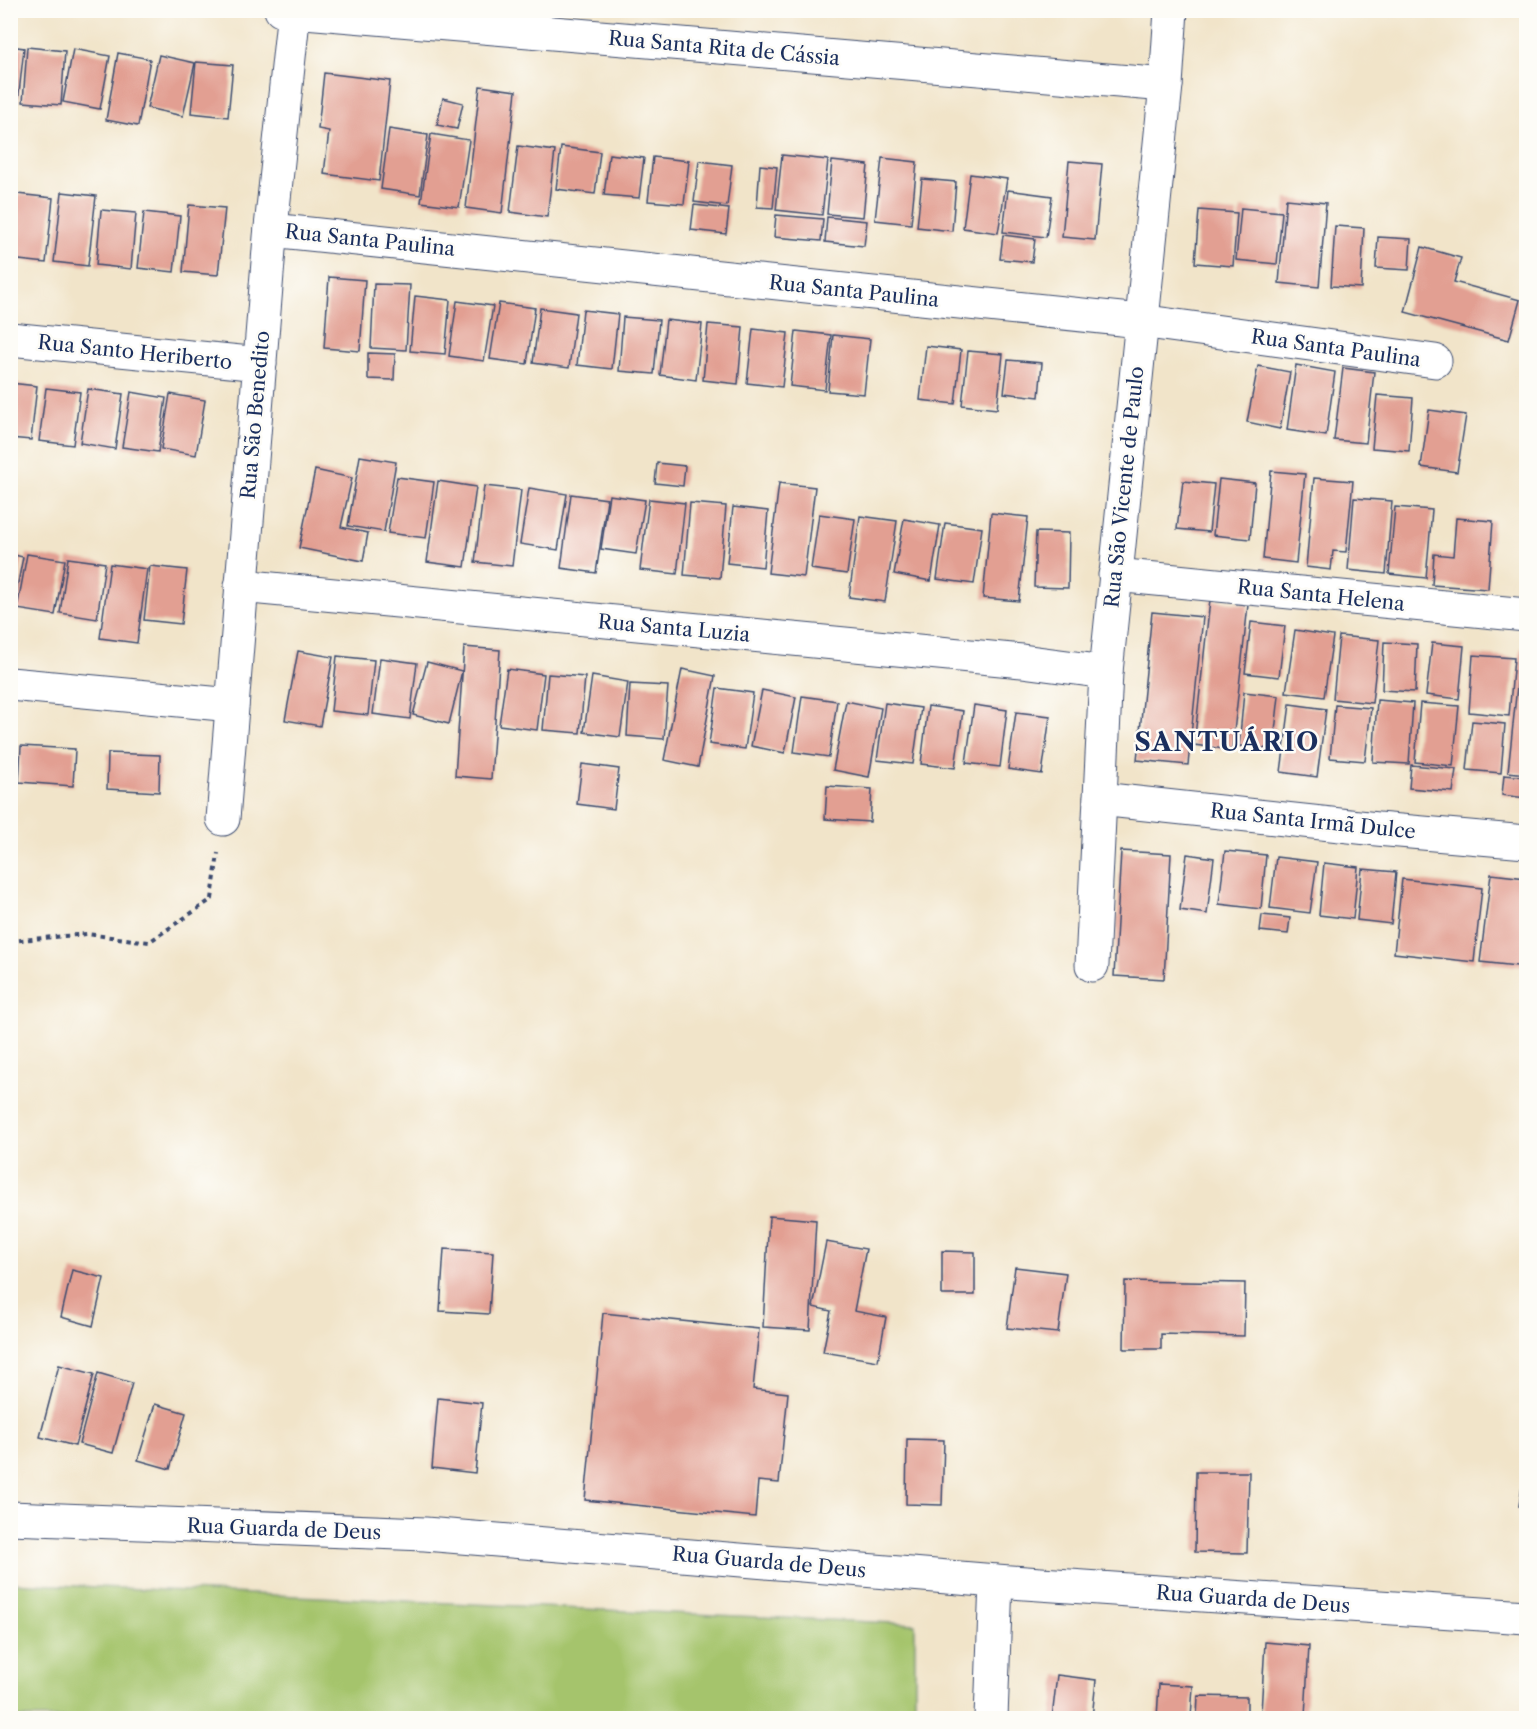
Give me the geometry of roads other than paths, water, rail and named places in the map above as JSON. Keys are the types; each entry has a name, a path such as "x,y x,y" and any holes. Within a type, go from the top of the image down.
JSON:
{"street":[{"name":"Rua São Vicente de Paulo","path":"1092,965 1106,672 1140,321 1166,85 1171,10"},
{"name":"Rua Santa Rita de Cássia","path":"290,11 1166,85"},
{"name":"Rua São Benedito","path":"223,819 290,11"},
{"name":"Rua Santa Paulina","path":"271,230 1140,321 1435,361"},
{"name":"Rua Santo Heriberto","path":"10,339 260,364"},
{"name":"Rua Santa Helena","path":"1115,574 1527,615"},
{"name":"Rua Santa Luzia","path":"241,586 1011,660 1106,672"},
{"path":"10,684 232,705"},
{"name":"Rua Santa Irmã Dulce","path":"1100,799 1377,829 1527,842"},
{"name":"Rua Guarda de Deus","path":"10,1518 425,1534 996,1581 1527,1617"},
{"path":"991,1719 996,1581"}],"district":[{"name":"SANTUÁRIO","path":"1227,742"}]}
